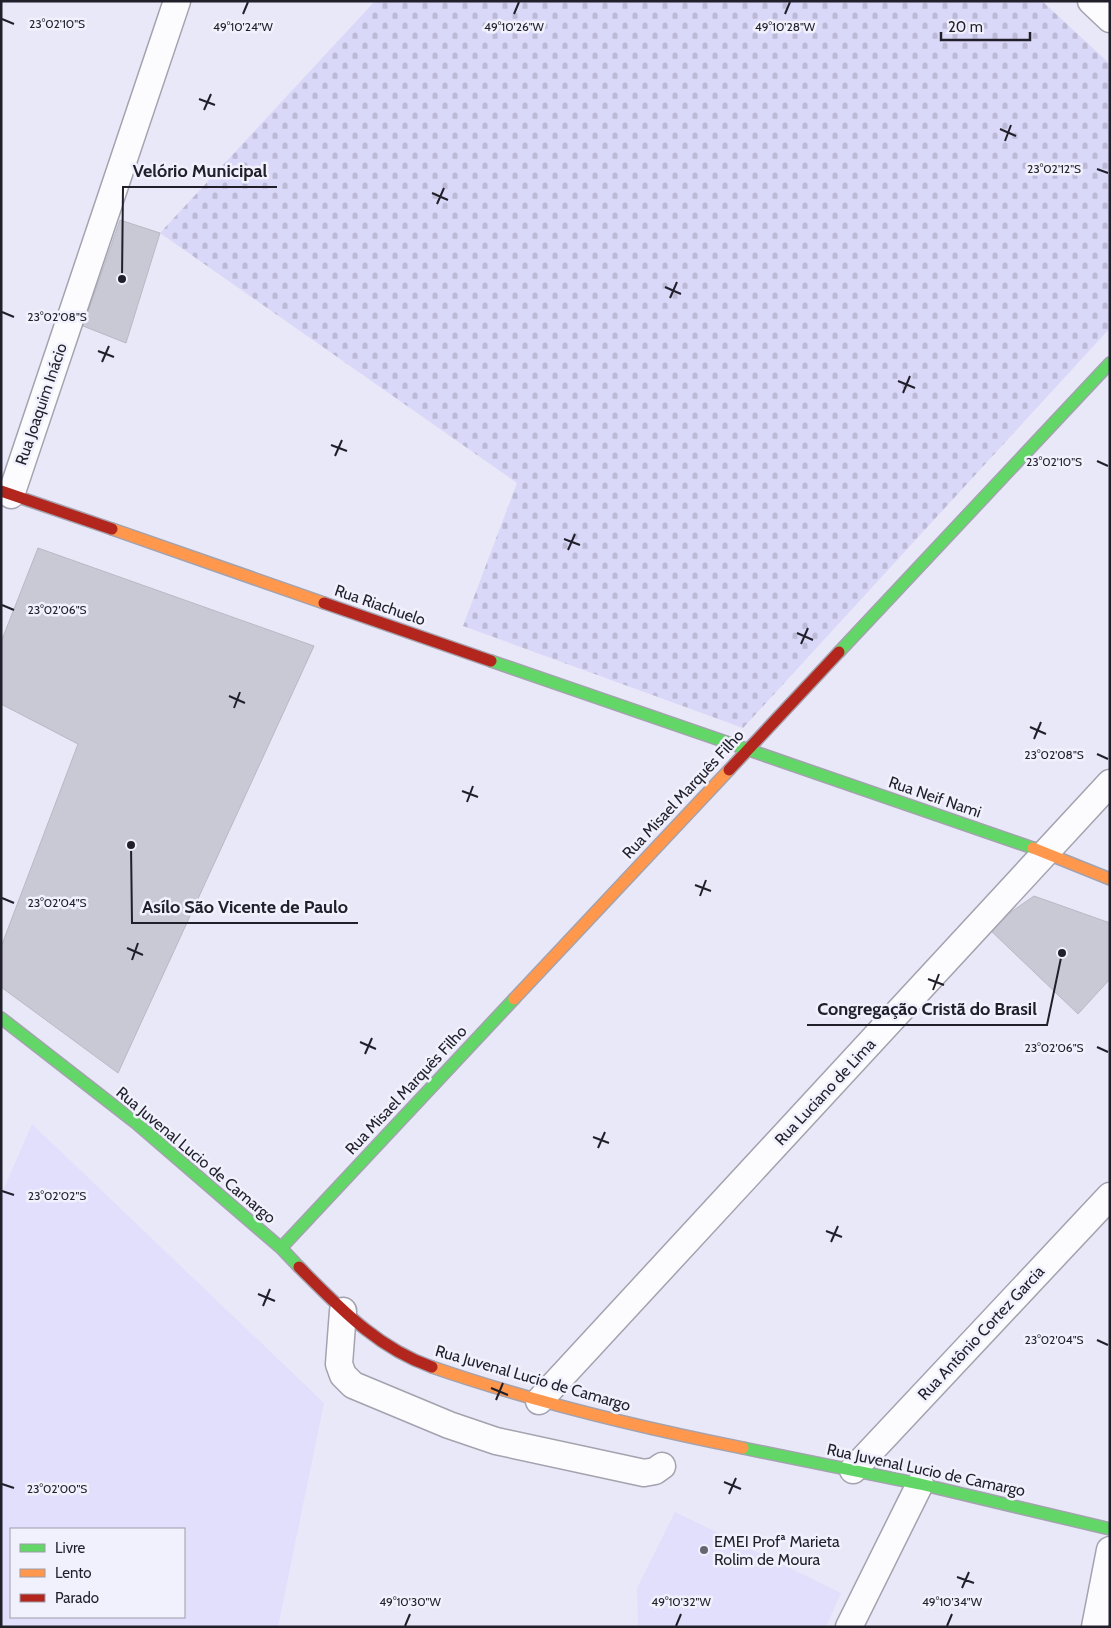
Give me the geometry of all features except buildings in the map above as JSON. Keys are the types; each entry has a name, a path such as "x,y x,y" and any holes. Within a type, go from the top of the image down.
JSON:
{"street":[{"name":"Rua Joaquim Inácio","path":"6,493 177,1"},
{"path":"1091,1 1110,19"},
{"name":"Rua Misael Marquês Filho","path":"280,1248 1110,363"},
{"name":"Rua Riachuelo","path":"6,493 748,749"},
{"name":"Rua Neif Nami","path":"748,749 1046,853 1110,879"},
{"name":"Rua Luciano de Lima","path":"539,1400 1110,783"},
{"name":"Rua Juvenal Lucio de Camargo","path":"1,1018 136,1123 280,1248 374,1338 412,1360 467,1379 539,1400 681,1436 920,1484 1110,1529"},
{"name":"Rua Antônio Cortez Garcia","path":"853,1470 1110,1196"},
{"path":"344,1310 339,1364 343,1375 353,1386 449,1425 496,1441 644,1473 655,1471 662,1466"},
{"path":"849,1627 920,1484"},
{"path":"1096,1627 1110,1550"}],"shaded area":[{"path":"32,1124 324,1403 278,1627 1,1627 1,1195"},
{"name":"EMEI Profª Marieta Rolim de Moura","path":"675,1512 841,1593 826,1627 638,1627 637,1588"}],"green space":[{"path":"375,1 1042,1 1110,64 1110,328 743,728 463,626 517,483 160,233"}],"traffic: fast":[{"path":"839,652 1110,363"},
{"path":"491,661 1033,848"},
{"path":"281,1248 514,999"},
{"path":"1,1018 136,1123 281,1248 299,1267"},
{"path":"743,1448 920,1484 1110,1529"}],"traffic: slow":[{"path":"112,529 324,603"},
{"path":"514,999 729,770"},
{"path":"1033,848 1110,879"},
{"path":"432,1367 470,1380 586,1413 743,1448"}],"traffic: jam":[{"path":"1,491 112,529"},
{"path":"324,603 491,661"},
{"path":"729,770 839,652"},
{"path":"299,1267 344,1311 376,1338 412,1359 432,1367"}],"place":[{"name":"Velório Municipal","path":"122,279"},
{"name":"Asílo São Vicente de Paulo","path":"131,845"},
{"name":"Congregação Cristã do Brasil","path":"1062,953"},
{"name":"EMEI Profª Marieta Rolim de Moura","path":"704,1550"}]}
